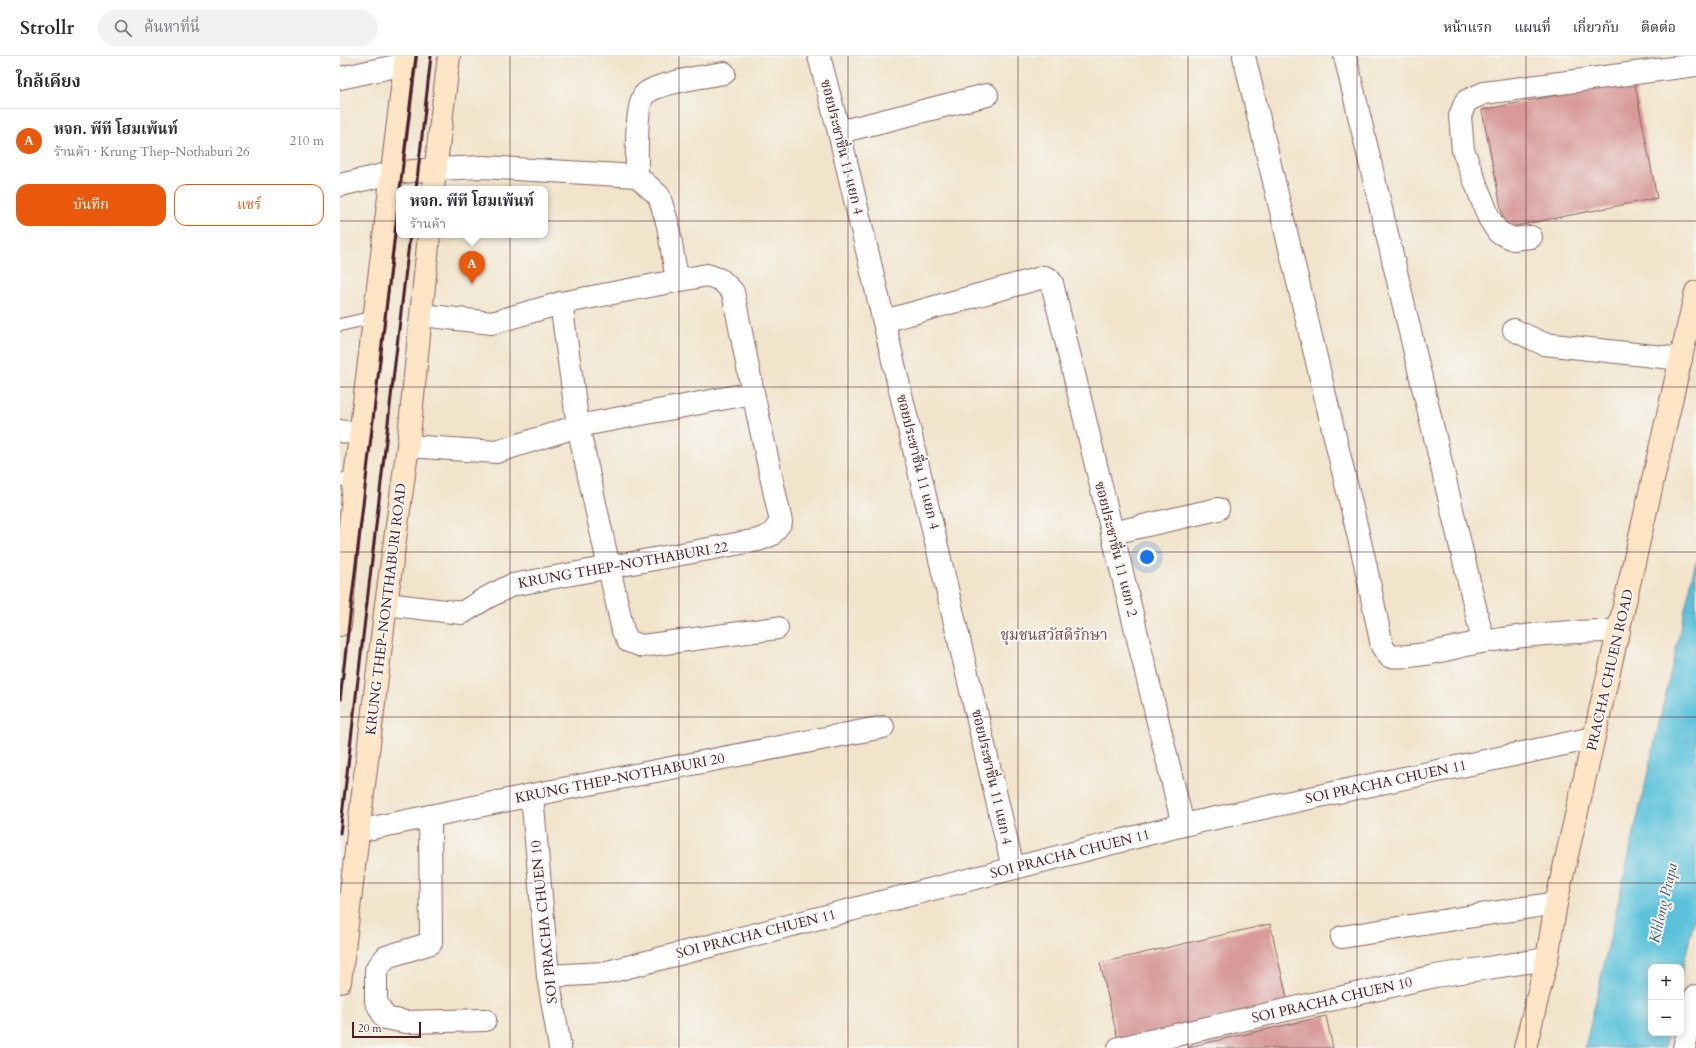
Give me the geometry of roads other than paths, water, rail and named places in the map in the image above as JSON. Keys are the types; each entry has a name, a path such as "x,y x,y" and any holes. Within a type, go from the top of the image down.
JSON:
{"main road":[{"path":"392,173 434,179 449,56"},
{"path":"340,626 348,479 361,435 406,60"},
{"name":"KRUNG THEP-NONTHABURI ROAD","path":"340,982 343,935 408,446 429,238"},
{"name":"PRACHA CHUEN ROAD","path":"1525,1048 1547,959 1556,903 1696,292"}],"street":[{"name":"ซอยประชาชื่น 11 แยก 4","path":"819,56 840,132 1013,868"},
{"path":"1244,56 1365,563 1382,646 1389,656 1406,658 1483,641 1582,631 1619,631"},
{"path":"1344,56 1483,641"},
{"path":"340,78 406,60"},
{"path":"1531,237 1513,239 1498,232 1490,218 1462,150 1460,116 1466,101 1484,93 1696,65"},
{"path":"637,176 638,108 644,95 660,86 724,73"},
{"path":"840,132 986,95"},
{"path":"434,179 482,167 637,176 659,196 668,225 677,280"},
{"path":"340,185 392,173"},
{"path":"408,446 496,452 578,426 753,393 733,292 721,280 707,275 562,302 492,323 422,315"},
{"name":"ซอยประชาชื่น 11 แยก 2","path":"884,321 1044,277 1049,279 1052,283 1183,825"},
{"path":"562,302 578,426 623,631 628,641 642,646 777,628"},
{"path":"1514,330 1544,344 1681,359"},
{"name":"KRUNG THEP-NOTHABURI 22","path":"386,604 462,613 486,598 512,585 758,540 771,535 782,522 753,393"},
{"path":"340,431 361,435"},
{"path":"1112,533 1218,509"},
{"name":"KRUNG THEP-NOTHABURI 20","path":"358,831 532,795 883,727"},
{"name":"SOI PRACHA CHUEN 11","path":"548,976 604,973 1183,825 1594,738"},
{"name":"SOI PRACHA CHUEN 10","path":"532,795 548,976 560,1048"},
{"path":"430,816 431,943 386,956 376,970 376,1001 385,1018 406,1022 486,1020"},
{"path":"1342,937 1556,903"},
{"name":"SOI PRACHA CHUEN 10","path":"1119,1048 1435,976 1547,959"},
{"path":"1684,1048 1696,996"}],"lane":[{"path":"340,325 375,317"}],"water":[{"name":"Khlong Prapa","path":"1696,561 1696,911 1684,964 1648,964 1648,1036 1667,1036 1665,1048 1585,1048"}],"railway":[{"path":"400,186 416,56"},
{"path":"416,186 431,56"},
{"path":"340,700 396,224"},
{"path":"340,833 410,238"}],"place":[{"name":"หจก. พีที โฮมเพ้นท์","path":"472,284"}],"district":[{"name":"ชุมชนสวัสดิรักษา","path":"1054,635"}]}
